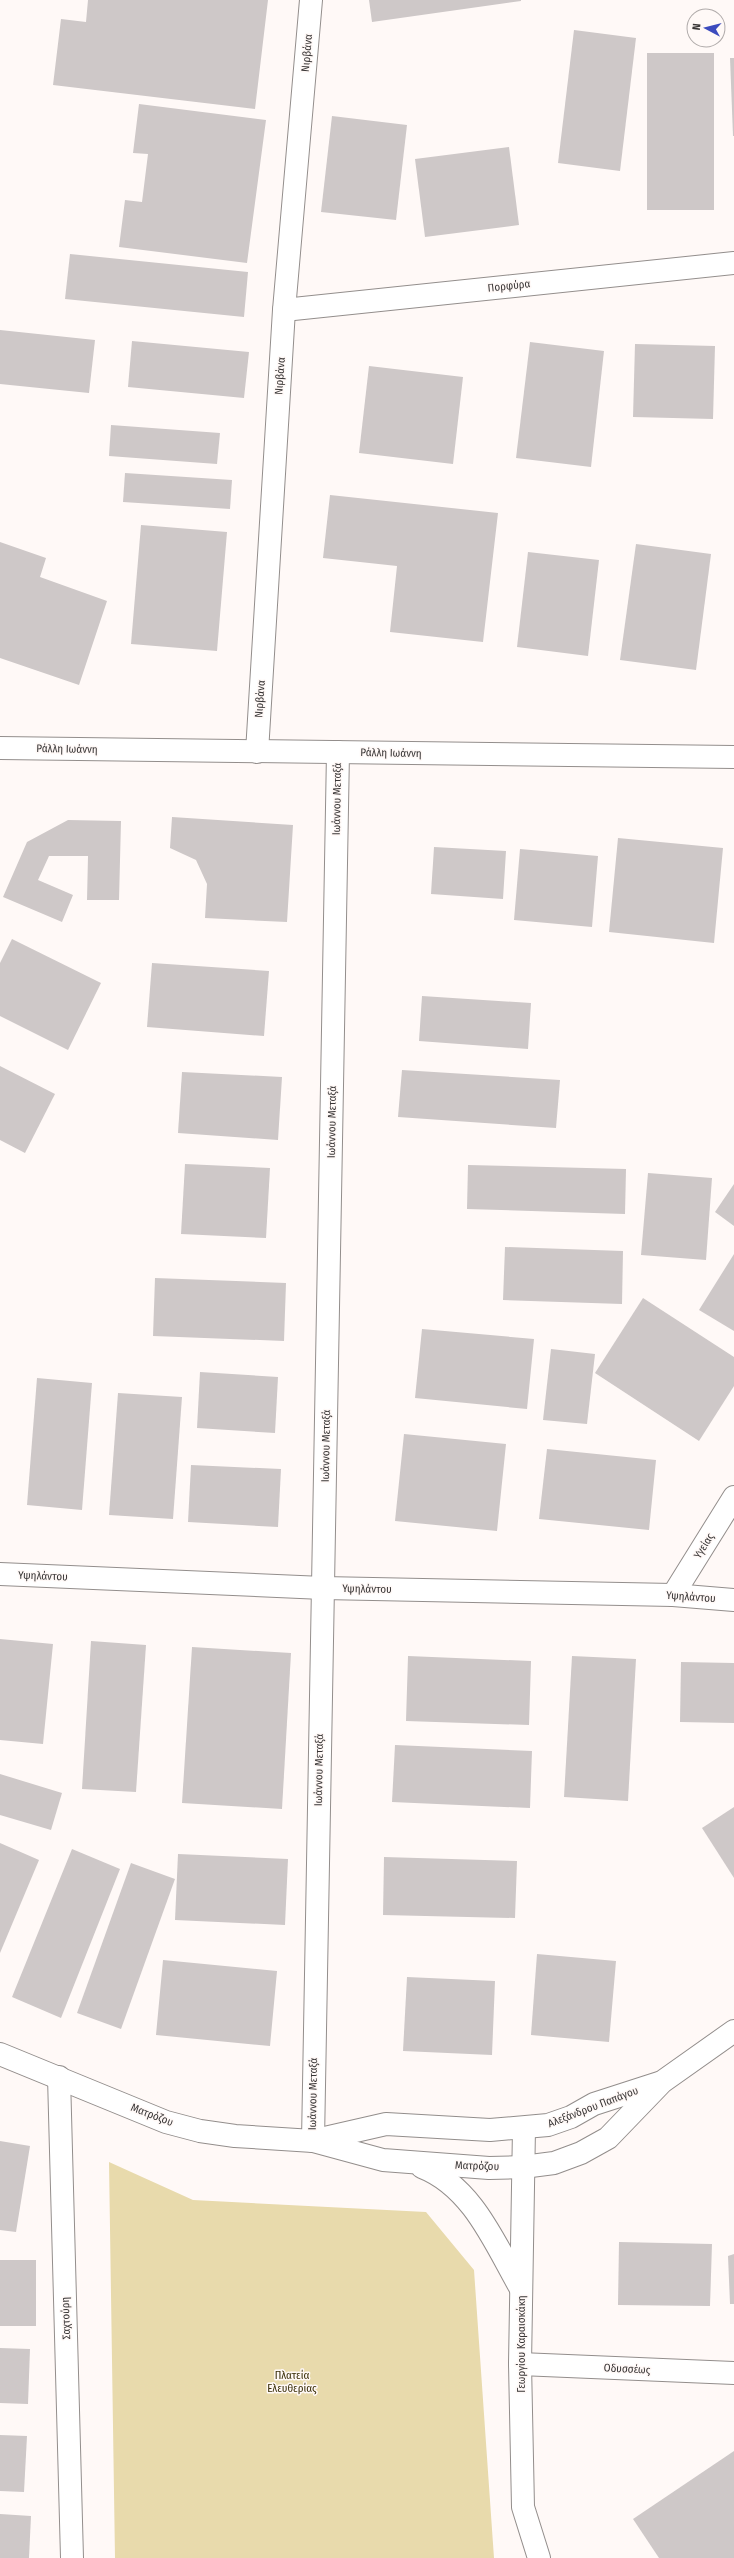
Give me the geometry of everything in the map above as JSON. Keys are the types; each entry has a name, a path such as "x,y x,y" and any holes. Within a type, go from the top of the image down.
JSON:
{"street":[{"name":"Νιρβάνα","path":"257,752 284,310 311,0"},
{"name":"Πορφύρα","path":"284,310 734,263"},
{"name":"Ράλλη Ιωάννη","path":"1,750 338,752 734,757"},
{"name":"Ιωάννου Μεταξά","path":"312,2140 338,752"},
{"name":"Υγείας","path":"673,1595 734,1497"},
{"name":"Υψηλάντου","path":"0,1574 323,1588 673,1595 734,1600"},
{"name":"Αλεξάνδρου Παπάγου","path":"523,2167 554,2163 581,2153 608,2138 662,2082 734,2031"},
{"name":"Ματρόζου","path":"0,2054 166,2122 200,2131 235,2136 312,2140 383,2160 489,2168 523,2167"},
{"name":"Σαχτούρη","path":"59,2077 72,2558"},
{"name":"Αλεξάνδρου Παπάγου","path":"524,2128 548,2125 571,2117 594,2104 662,2082"},
{"name":"Ματρόζου","path":"312,2140 386,2124 490,2130 524,2128"},
{"name":"Γεωργίου Καραισκάκη","path":"524,2128 520,2364 523,2506 539,2558"},
{"path":"413,2163 439,2174 461,2191 478,2215 522,2290"},
{"name":"Οδυσσέως","path":"520,2364 734,2373"}],"green space":[{"name":"Πλατεία Ελευθερίας","path":"109,2162 193,2200 426,2212 474,2270 494,2558 115,2558"}],"building":[{"path":"88,0 268,0 255,109 53,85 61,19 86,22"},
{"path":"369,0 521,0 521,1 372,22"},
{"path":"574,30 636,38 620,171 558,163"},
{"path":"647,53 714,53 714,210 647,210"},
{"path":"730,58 734,58 734,136 733,136"},
{"path":"139,104 266,120 247,263 119,247 125,200 142,202 148,154 133,153"},
{"path":"332,116 407,125 396,220 321,212"},
{"path":"509,147 519,225 425,237 415,159"},
{"path":"70,254 248,272 244,317 65,299"},
{"path":"0,330 95,340 89,393 0,384"},
{"path":"132,341 249,352 244,398 128,387"},
{"path":"530,342 604,351 591,467 516,458"},
{"path":"635,344 715,346 713,419 633,417"},
{"path":"369,366 463,377 453,464 359,453"},
{"path":"111,425 220,433 217,464 109,456"},
{"path":"125,473 232,480 230,509 123,502"},
{"path":"330,495 498,513 483,642 390,632 397,566 323,558"},
{"path":"141,525 227,532 217,651 131,644"},
{"path":"0,542 46,558 40,577 107,601 79,685 0,658"},
{"path":"636,544 711,554 696,670 620,660"},
{"path":"528,552 599,560 588,656 517,647"},
{"path":"172,817 293,825 287,922 205,918 207,884 196,860 170,848"},
{"path":"68,820 121,821 119,900 87,900 88,856 49,856 38,880 73,895 62,922 3,897 27,842"},
{"path":"618,838 723,848 714,943 609,932"},
{"path":"434,847 506,851 503,899 431,894"},
{"path":"520,849 598,856 592,927 514,920"},
{"path":"12,939 101,983 68,1050 0,1016 0,963"},
{"path":"152,963 269,971 264,1036 147,1027"},
{"path":"422,996 531,1003 528,1049 419,1041"},
{"path":"0,1066 55,1094 25,1153 0,1140"},
{"path":"402,1070 560,1080 556,1128 398,1117"},
{"path":"182,1072 282,1077 278,1140 178,1133"},
{"path":"185,1164 270,1168 266,1238 181,1234"},
{"path":"468,1165 626,1169 625,1214 467,1209"},
{"path":"648,1173 712,1178 706,1260 641,1255"},
{"path":"734,1184 734,1226 715,1212"},
{"path":"505,1247 623,1251 622,1304 503,1300"},
{"path":"734,1254 734,1331 699,1310"},
{"path":"155,1278 286,1283 284,1341 153,1336"},
{"path":"643,1298 734,1357 734,1386 699,1441 595,1373"},
{"path":"422,1329 534,1339 527,1409 415,1398"},
{"path":"551,1349 595,1354 587,1424 543,1420"},
{"path":"200,1372 278,1377 275,1433 197,1428"},
{"path":"37,1378 92,1383 82,1510 27,1505"},
{"path":"118,1393 182,1397 173,1519 109,1515"},
{"path":"404,1434 506,1444 497,1531 395,1521"},
{"path":"547,1449 656,1460 649,1530 539,1519"},
{"path":"191,1465 281,1469 278,1527 188,1522"},
{"path":"0,1639 53,1644 43,1744 0,1740"},
{"path":"91,1641 146,1645 136,1792 82,1789"},
{"path":"192,1647 291,1653 282,1809 182,1803"},
{"path":"408,1656 531,1661 529,1725 406,1721"},
{"path":"572,1656 636,1659 628,1801 564,1797"},
{"path":"681,1662 734,1663 734,1723 680,1722"},
{"path":"395,1745 532,1751 530,1808 392,1802"},
{"path":"0,1774 62,1793 51,1830 0,1815"},
{"path":"734,1807 734,1878 702,1828"},
{"path":"0,1843 39,1860 0,1953"},
{"path":"72,1849 120,1869 61,2018 12,1997"},
{"path":"178,1854 288,1859 285,1925 175,1920"},
{"path":"384,1857 517,1861 515,1918 383,1915"},
{"path":"131,1863 175,1879 121,2029 77,2013"},
{"path":"537,1954 616,1961 609,2042 531,2035"},
{"path":"163,1960 277,1971 270,2046 156,2035"},
{"path":"407,1977 495,1981 492,2055 403,2051"},
{"path":"0,2141 30,2146 16,2232 0,2230"},
{"path":"619,2242 712,2244 710,2306 618,2305"},
{"path":"734,2254 734,2304 730,2304 728,2256"},
{"path":"0,2260 36,2260 36,2326 0,2326"},
{"path":"0,2348 30,2349 28,2404 0,2403"},
{"path":"0,2435 27,2436 24,2492 0,2491"},
{"path":"734,2451 734,2558 659,2558 633,2519"},
{"path":"0,2514 31,2516 29,2558 0,2558"}]}
